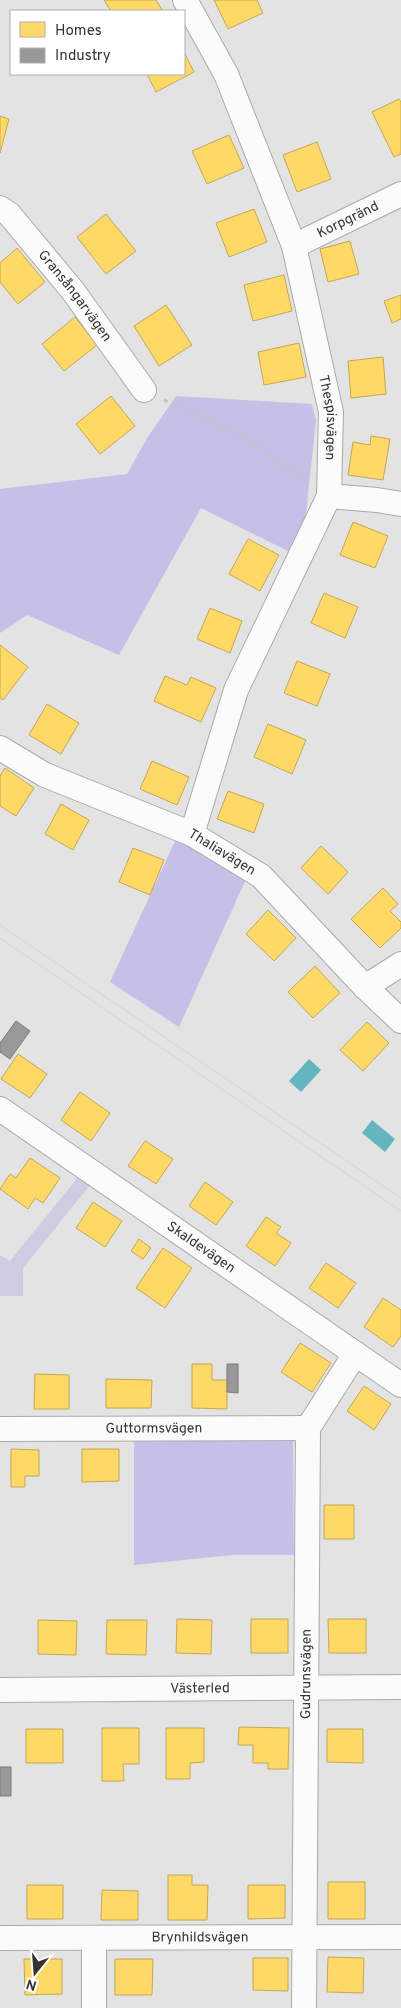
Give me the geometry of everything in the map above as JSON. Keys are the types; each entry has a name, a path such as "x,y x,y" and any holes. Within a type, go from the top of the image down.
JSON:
{"street":[{"name":"Thespisvägen","path":"185,0 226,74 294,246 331,412 329,496 236,690 192,834"},
{"name":"Korpgränd","path":"294,246 401,194"},
{"name":"Gransångarvägen","path":"0,208 9,214 73,292 144,390"},
{"path":"329,496 401,504"},
{"name":"Thaliavägen","path":"0,748 44,774 192,834 261,876 366,987 401,1020"},
{"path":"366,987 401,964"},
{"name":"Skaldevägen","path":"0,1109 401,1385"},
{"path":"308,1428 355,1354"},
{"name":"Guttormsvägen","path":"0,1429 308,1428"},
{"name":"Gudrunsvägen","path":"304,2008 308,1428"},
{"name":"Västerled","path":"0,1690 401,1687"},
{"name":"Brynhildsvägen","path":"0,1938 401,1937"},
{"path":"94,1938 94,2008"}],"path":[{"path":"144,390 239,434 329,496"}],"shaded area":[{"path":"176,396 312,404 316,421 305,522 290,552 201,508 119,655 27,615 0,633 0,489 127,474 147,438"},
{"path":"176,839 247,877 179,1027 110,982"},
{"path":"79,1176 91,1184 23,1268 23,1296 0,1296 0,1255 10,1261"},
{"path":"134,1439 293,1441 294,1555 233,1555 134,1565"}],"water":[{"path":"309,1059 321,1070 301,1092 289,1081"},
{"path":"372,1120 395,1139 385,1152 362,1133"}],"building: Homes":[{"path":"104,0 156,0 162,10 110,10"},
{"path":"214,0 257,0 263,13 228,29"},
{"path":"185,54 194,72 156,92 148,75 185,75"},
{"path":"399,99 401,102 401,154 394,157 372,112"},
{"path":"0,116 9,119 0,153"},
{"path":"229,135 244,168 207,184 192,151"},
{"path":"317,142 331,179 297,192 283,155"},
{"path":"254,209 267,242 229,257 216,223"},
{"path":"106,214 136,251 106,274 77,237"},
{"path":"350,241 359,274 328,282 320,249"},
{"path":"17,248 45,282 18,304 0,282 0,263"},
{"path":"284,275 292,311 253,321 244,285"},
{"path":"401,295 401,319 392,323 384,301"},
{"path":"166,305 192,345 159,366 134,326"},
{"path":"75,317 97,345 64,371 42,344"},
{"path":"299,343 306,377 264,385 258,352"},
{"path":"383,357 386,394 351,398 348,361"},
{"path":"111,396 135,426 100,454 76,424"},
{"path":"371,436 390,439 383,480 348,475 353,442 370,445"},
{"path":"353,522 388,536 375,568 340,555"},
{"path":"248,539 279,555 260,591 229,574"},
{"path":"324,593 358,607 345,638 311,623"},
{"path":"210,608 242,621 230,653 197,639"},
{"path":"0,645 28,667 3,700 0,698"},
{"path":"297,661 330,674 317,706 284,693"},
{"path":"165,676 187,685 191,677 216,688 201,722 154,701"},
{"path":"47,704 79,723 61,754 29,735"},
{"path":"268,724 306,740 292,774 254,757"},
{"path":"152,761 189,777 177,805 140,789"},
{"path":"5,768 34,788 16,816 0,806 0,776"},
{"path":"228,791 264,804 254,833 217,819"},
{"path":"61,804 89,820 73,850 45,834"},
{"path":"321,846 348,872 328,894 301,868"},
{"path":"133,848 164,860 150,895 119,882"},
{"path":"383,888 398,904 390,911 401,922 401,928 380,948 351,919"},
{"path":"268,910 296,938 274,961 246,934"},
{"path":"315,966 340,993 313,1018 288,992"},
{"path":"367,1022 389,1043 363,1071 340,1050"},
{"path":"18,1054 47,1074 30,1098 1,1079"},
{"path":"80,1092 110,1113 91,1141 61,1120"},
{"path":"145,1141 173,1159 156,1184 128,1166"},
{"path":"30,1158 60,1178 43,1203 35,1198 28,1209 0,1189 10,1174 16,1178"},
{"path":"205,1182 233,1202 216,1225 189,1206"},
{"path":"93,1202 122,1221 105,1247 76,1228"},
{"path":"266,1217 281,1227 276,1233 291,1243 275,1266 246,1246"},
{"path":"139,1239 151,1248 143,1259 131,1251"},
{"path":"163,1248 192,1268 165,1308 136,1288"},
{"path":"326,1263 356,1283 338,1308 309,1288"},
{"path":"383,1298 401,1310 401,1336 393,1347 364,1327"},
{"path":"300,1343 331,1363 312,1392 281,1372"},
{"path":"192,1364 212,1364 212,1380 227,1380 227,1409 192,1408"},
{"path":"35,1374 69,1375 69,1409 34,1409"},
{"path":"106,1379 152,1380 151,1408 106,1408"},
{"path":"364,1386 391,1404 374,1430 347,1411"},
{"path":"11,1449 39,1450 39,1476 25,1476 25,1487 11,1487"},
{"path":"82,1449 119,1449 119,1481 82,1482"},
{"path":"324,1505 354,1505 354,1539 324,1539"},
{"path":"177,1619 212,1620 211,1654 176,1653"},
{"path":"251,1619 288,1619 288,1653 251,1653"},
{"path":"328,1619 366,1619 366,1653 329,1653"},
{"path":"38,1620 77,1621 76,1655 38,1654"},
{"path":"107,1620 147,1620 146,1655 106,1654"},
{"path":"239,1727 289,1728 288,1769 268,1769 268,1763 253,1763 253,1745 238,1745"},
{"path":"102,1728 139,1728 139,1764 123,1764 124,1781 102,1781"},
{"path":"166,1728 204,1728 204,1762 190,1763 190,1779 166,1779"},
{"path":"26,1729 63,1729 63,1763 26,1763"},
{"path":"327,1729 363,1729 363,1763 327,1762"},
{"path":"168,1875 192,1875 192,1885 208,1885 207,1920 168,1920"},
{"path":"328,1882 365,1882 365,1919 328,1919"},
{"path":"27,1885 63,1885 63,1919 27,1919"},
{"path":"248,1885 285,1885 285,1918 248,1919"},
{"path":"102,1890 138,1891 138,1920 101,1920"},
{"path":"328,1957 364,1958 363,1993 327,1992"},
{"path":"253,1958 288,1958 288,1991 253,1990"},
{"path":"24,1959 62,1959 62,1994 25,1995"},
{"path":"115,1959 153,1959 152,1995 115,1995"}],"building: Industry":[{"path":"16,1021 30,1031 10,1059 0,1052 0,1043"},
{"path":"227,1364 238,1364 238,1393 227,1392"},
{"path":"0,1767 11,1767 11,1796 0,1796"}],"tram line":[{"path":"0,925 401,1198"},
{"path":"0,938 401,1211"}]}
